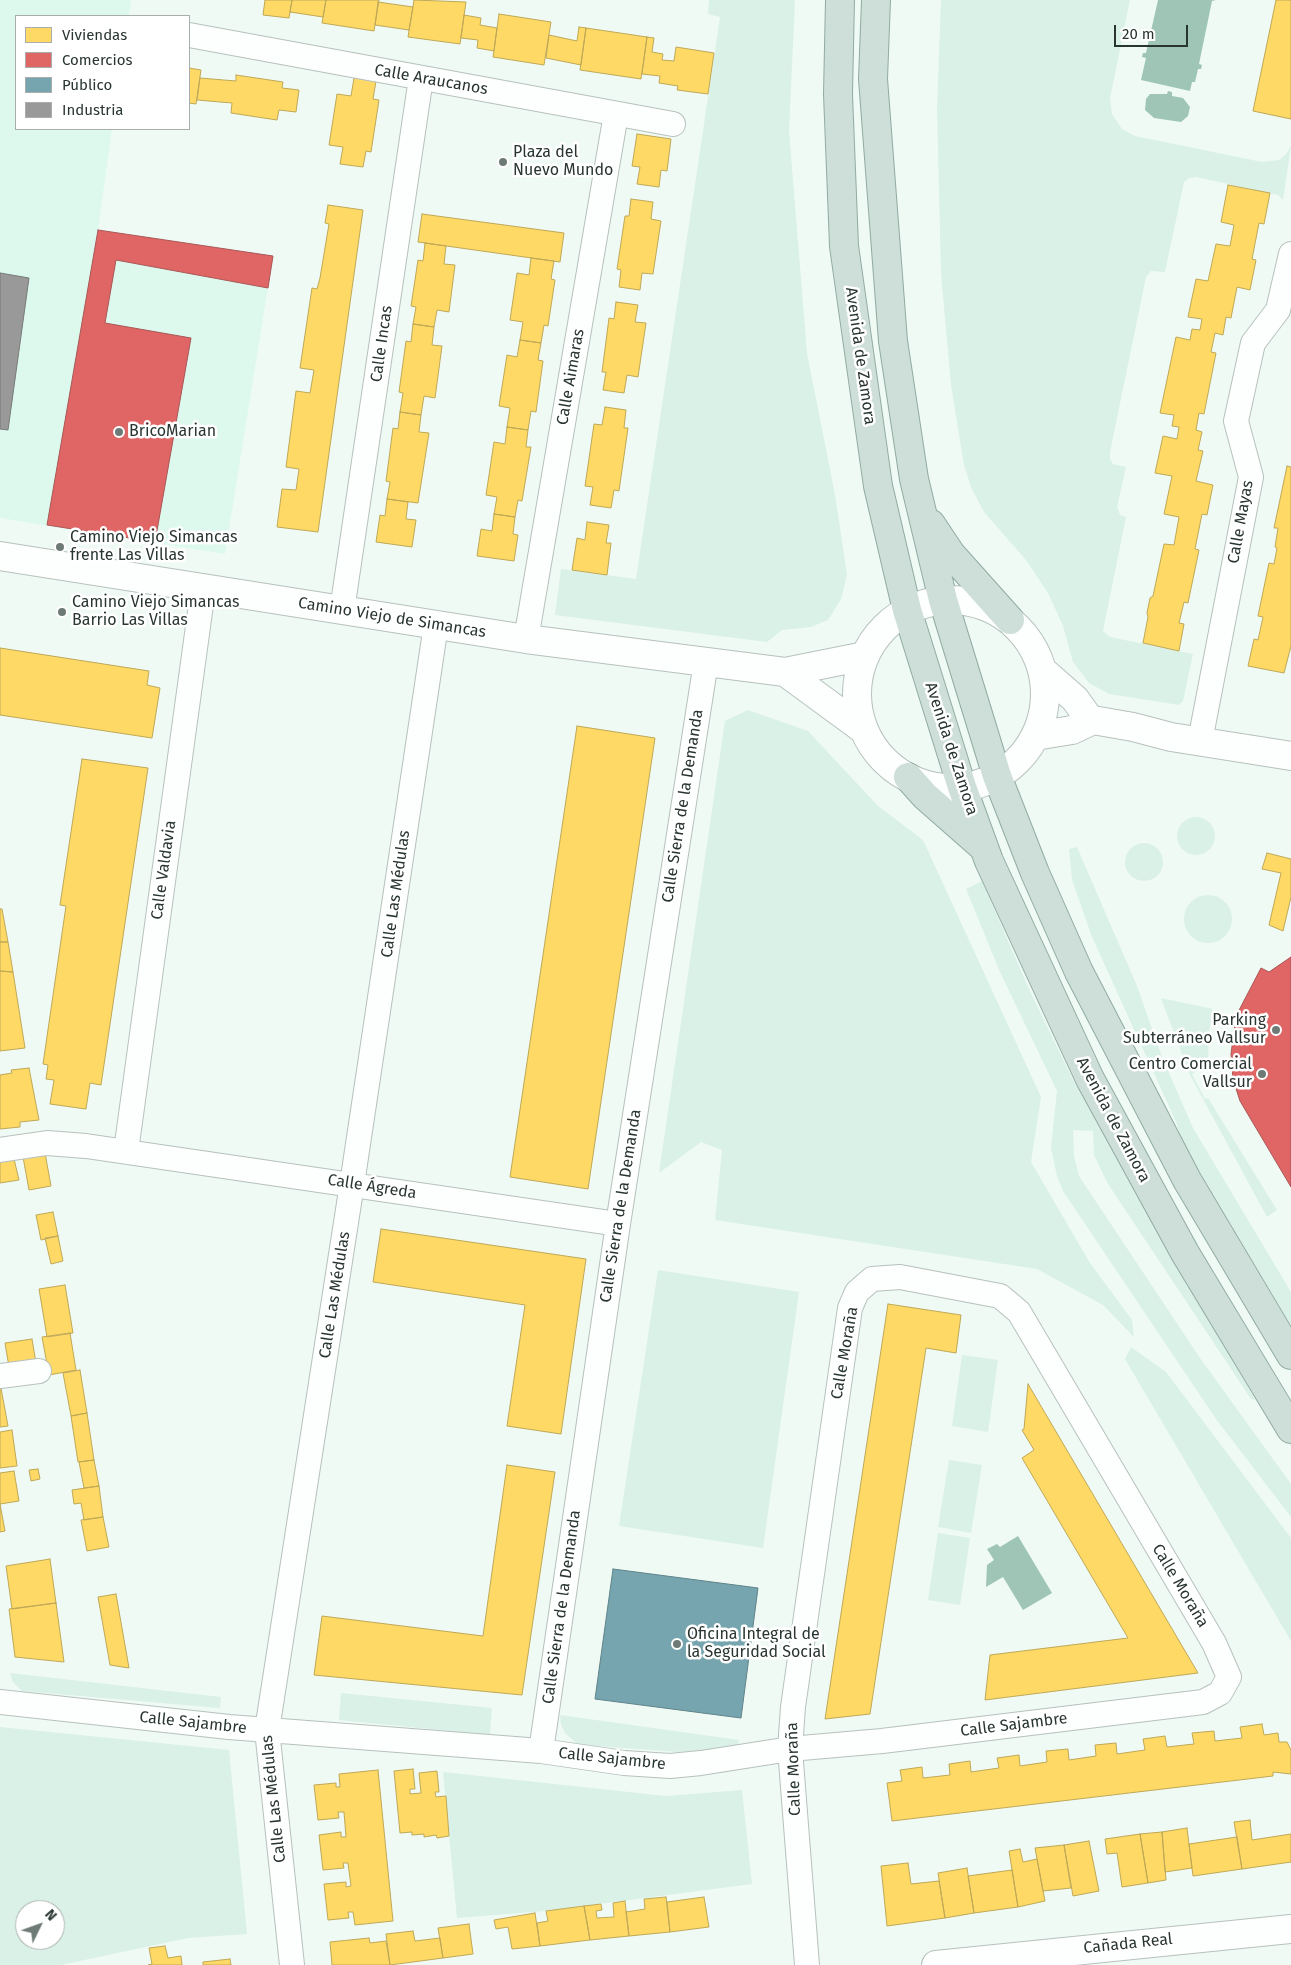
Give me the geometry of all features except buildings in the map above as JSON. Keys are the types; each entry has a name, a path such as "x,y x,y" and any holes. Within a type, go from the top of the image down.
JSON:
{"highway":[{"name":"Avenida de Zamora","path":"840,0 838,94 844,246 880,492 908,610 962,787 984,848 1090,1079 1185,1253 1291,1429"},
{"path":"876,0 873,79 892,340 921,508 943,600 997,776 1035,873 1079,972 1187,1180 1291,1355"},
{"path":"921,508 951,554 1010,620"},
{"path":"908,778 924,796 984,848"}],"main road":[{"name":"Camino Viejo de Simancas","path":"0,556 203,590 526,639 785,672 865,656"},
{"path":"943,600 961,600 981,604 1010,620 1022,631 1033,647 1043,671 1045,704 1036,736 1022,756 997,776 980,783 962,787 942,788 908,778 891,766 877,751 864,730 859,711 857,691 860,670 865,656 874,640 888,624 908,610 924,603 943,600"},
{"path":"1043,671 1075,699 1090,720"},
{"name":"Camino Viejo de Simancas","path":"785,672 864,730"},
{"path":"1036,736 1072,730 1090,720 1133,727 1172,738 1291,756"},
{"name":"Cañada Real","path":"936,1965 1291,1929"}],"street":[{"name":"Calle Araucanos","path":"190,35 673,124"},
{"name":"Calle Incas","path":"342,610 421,78"},
{"name":"Calle Aimaras","path":"526,639 616,114"},
{"name":"Calle Mayas","path":"1200,741 1251,477 1236,421 1253,343 1278,310 1291,254"},
{"name":"Calle Valdavia","path":"126,1151 203,590"},
{"name":"Calle Las Médulas","path":"292,1965 267,1730 436,625"},
{"name":"Calle Sierra de la Demanda","path":"541,1751 618,1224 706,662"},
{"name":"Calle Ágreda","path":"0,1150 47,1143 126,1151 618,1224"},
{"name":"Calle Moraña","path":"807,1965 790,1749 793,1708 850,1308 857,1292 872,1279 900,1277 1000,1296 1019,1312 1214,1643 1228,1677 1220,1693"},
{"path":"0,1376 39,1370"},
{"name":"Calle Sajambre","path":"1,1697 267,1730 541,1751 624,1763 670,1766 790,1749 882,1741 1203,1702 1220,1693"}],"shaded area":[{"path":"0,0 131,0 129,15 15,15 15,130 112,130 98,230 273,256 225,554 0,518"},
{"path":"709,0 795,0 789,131 807,353 835,495 847,574 841,599 828,620 811,627 782,630 767,642 555,615 561,569 636,579 720,17 708,14"},
{"path":"941,0 1130,0 1110,98 1112,114 1122,129 1135,136 1262,162 1279,160 1291,146 1283,200 1278,195 1196,177 1189,178 1184,182 1165,272 1151,271 1146,277 1110,452 1110,459 1113,464 1126,467 1117,507 1120,515 1126,517 1103,631 1110,637 1193,654 1183,701 1179,705 1109,694 1089,683 1073,662 1063,626 1048,593 1026,560 984,512 971,487 964,465 951,385 941,274 937,109"},
{"path":"1158,0 1216,0 1212,1 1199,64 1202,65 1201,69 1198,69 1195,82 1192,82 1190,91 1141,80 1146,58 1142,57 1143,53 1146,53"},
{"path":"1168,91 1172,92 1172,96 1183,98 1190,107 1188,116 1181,122 1154,118 1145,110 1146,99 1150,94 1167,94"},
{"path":"748,710 808,731 878,806 923,840 1041,1097 1031,1162 1090,1263 1132,1320 1134,1337 1103,1305 1037,1269 715,1220 722,1150 701,1142 659,1173 725,721"},
{"path":"1196,817 1210,822 1215,836 1210,850 1196,855 1182,850 1177,836 1182,822"},
{"path":"1144,843 1157,849 1163,862 1157,875 1144,881 1131,875 1125,862 1131,849"},
{"path":"1077,847 1137,986 1162,1057 1193,1128 1291,1292 1291,1326 1182,1142 1177,1124 1092,937 1072,880 1069,849"},
{"path":"982,881 1029,989 1073,1080 1255,1400 1251,1399 1108,1184 1094,1155 1093,1131 1073,1130 1074,1156 1079,1176 1200,1358 1291,1484 1291,1517 1216,1419 1063,1191 1057,1176 1051,1148 1057,1091 1000,972 966,889"},
{"path":"1208,895 1217,897 1225,902 1230,910 1232,919 1230,928 1225,936 1217,941 1208,943 1199,941 1191,936 1186,928 1184,919 1186,910 1191,902 1199,897"},
{"path":"1161,998 1213,1009 1209,1032 1208,1065 1192,1074 1205,1099 1208,1098 1277,1210 1267,1217 1190,1075"},
{"path":"658,1270 799,1292 763,1548 619,1526"},
{"path":"1131,1347 1166,1372 1291,1538 1291,1641 1125,1359"},
{"path":"962,1355 998,1360 988,1432 952,1426"},
{"path":"949,1460 982,1465 971,1533 938,1527"},
{"path":"938,1533 970,1538 960,1605 928,1600"},
{"path":"1018,1536 1052,1593 1023,1610 1003,1577 986,1587 987,1565 994,1560 987,1549 997,1544 1000,1547"},
{"path":"10,1673 221,1697 220,1708 22,1691 13,1682"},
{"path":"341,1693 492,1708 490,1735 339,1720"},
{"path":"560,1715 739,1740 738,1748 678,1752 582,1745 576,1743 565,1733"},
{"path":"0,1727 229,1750 247,1934 188,1938 61,1965 0,1965"},
{"path":"443,1772 666,1796 742,1790 752,1884 546,1911 457,1918"}],"place":[{"name":"Plaza del Nuevo Mundo","path":"503,162"},
{"name":"BricoMarian","path":"119,432"},
{"name":"Camino Viejo Simancas frente Las Villas","path":"60,547"},
{"name":"Camino Viejo Simancas Barrio Las Villas","path":"62,612"},
{"name":"Parking Subterráneo Vallsur","path":"1276,1030"},
{"name":"Centro Comercial Vallsur","path":"1262,1074"},
{"name":"Oficina Integral de la Seguridad Social","path":"677,1644"}]}
